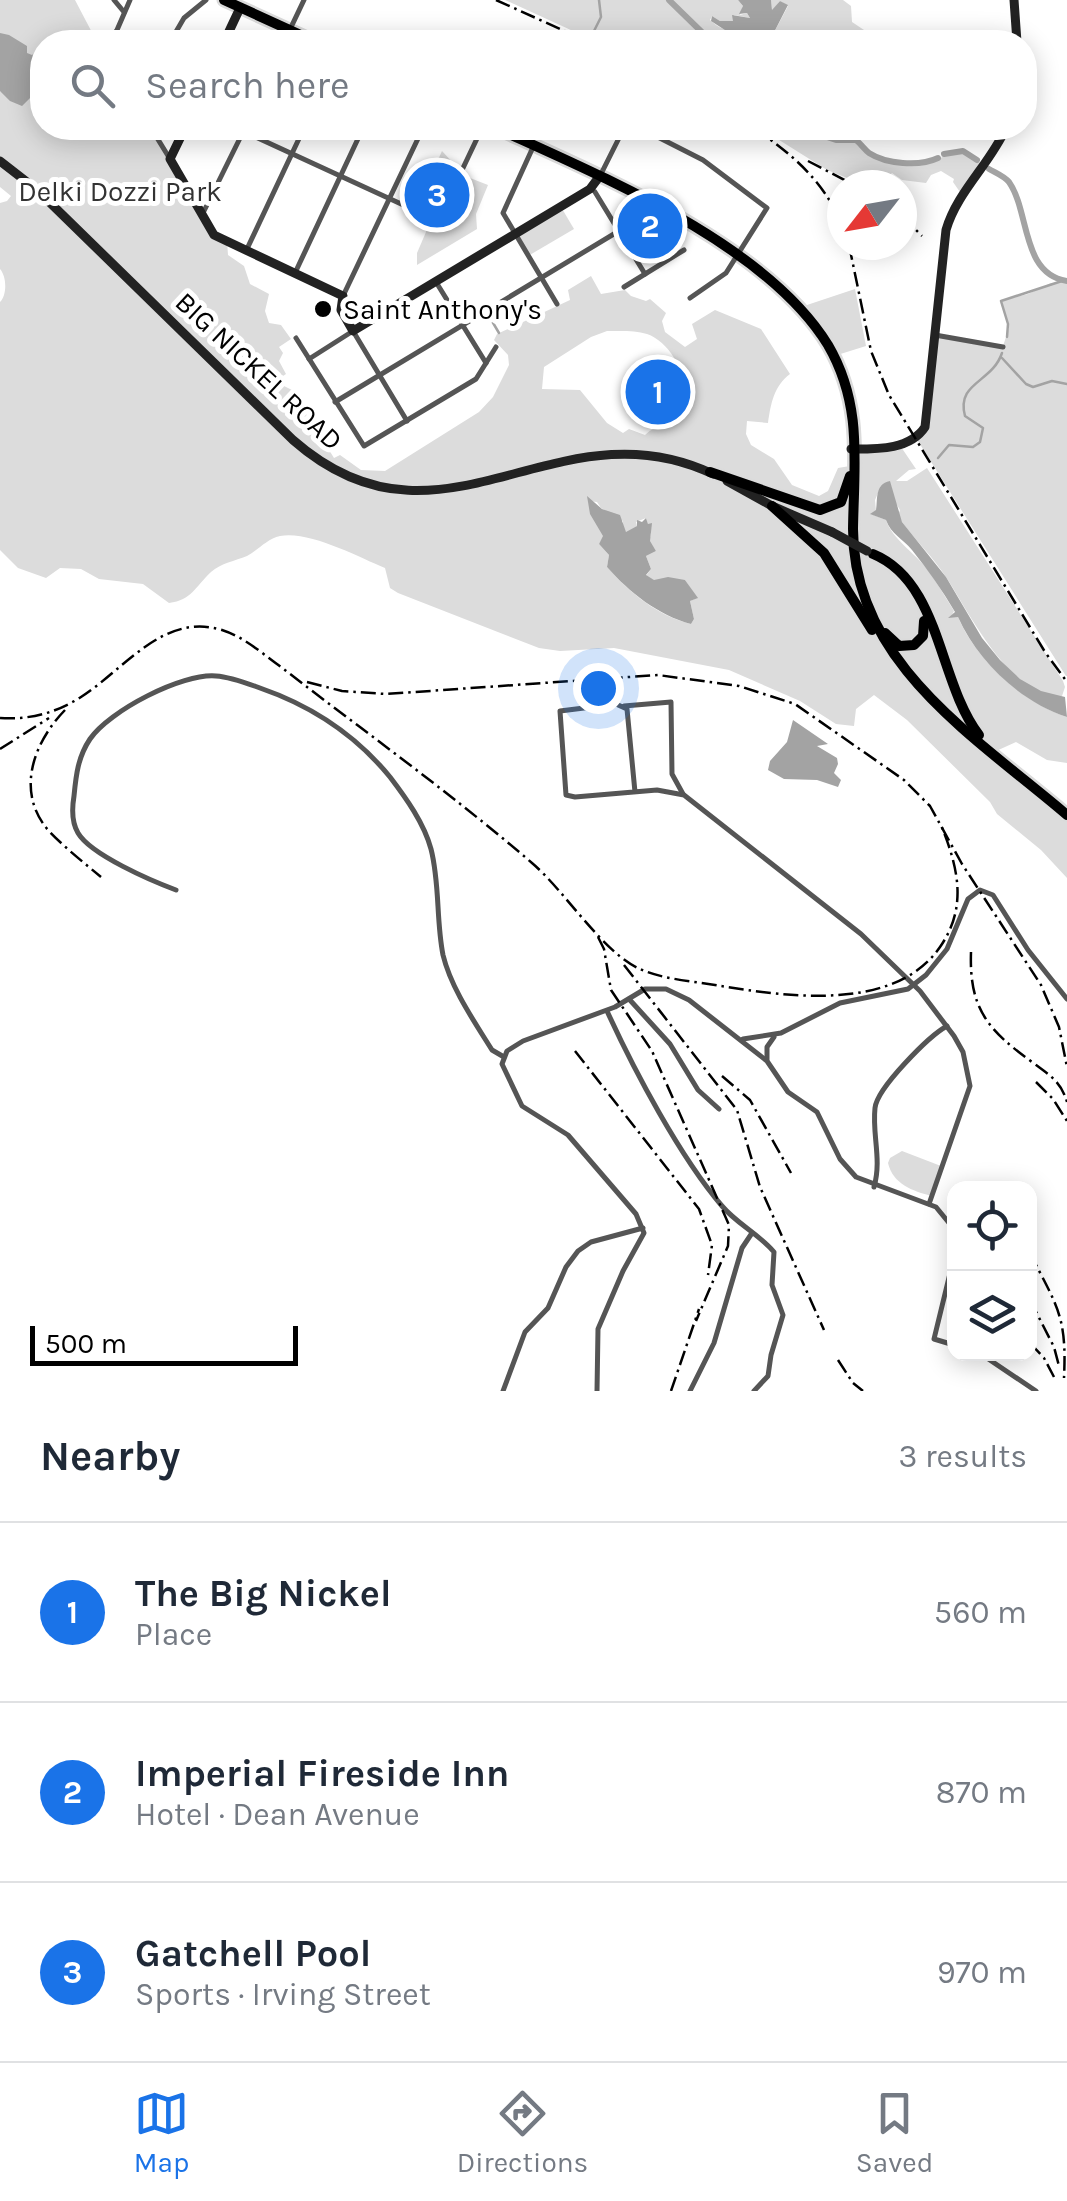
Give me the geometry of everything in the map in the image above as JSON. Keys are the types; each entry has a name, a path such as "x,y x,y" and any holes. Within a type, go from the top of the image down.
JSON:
{"main road":[{"path":"224,0 290,30"},
{"path":"523,140 660,206 737,256 792,304 819,340 839,381 854,449 854,550 868,608 892,654 914,682 1067,818"},
{"path":"854,449 850,476 851,558 872,630"},
{"path":"710,472 820,510 840,502 850,476"},
{"path":"772,506 824,553 902,676 921,697 1067,818"},
{"path":"868,608 896,644 910,646 924,636 925,624 913,594 896,572 870,553"},
{"path":"870,553 898,569 918,594 966,712 992,751"}],"street":[{"path":"114,0 124,12"},
{"path":"117,30 130,0"},
{"path":"177,30 184,18 206,0"},
{"path":"290,30 304,0"},
{"path":"1014,0 1016,30"},
{"path":"230,30 240,8"},
{"path":"158,140 214,234 344,296"},
{"path":"170,159 179,140"},
{"path":"202,216 236,140"},
{"path":"264,140 448,226"},
{"path":"246,251 298,140"},
{"path":"295,274 358,140"},
{"path":"407,421 341,310 417,140"},
{"path":"463,168 476,140"},
{"path":"309,358 590,190 618,140"},
{"path":"664,140 703,160 766,206 766,214 721,278 690,298"},
{"path":"854,449 906,443 924,431 946,230 957,202 999,140"},
{"path":"534,145 504,211 557,304"},
{"name":"BIG NICKEL ROAD","path":"0,161 36,189 293,440 348,478 384,490 429,492 586,455 615,452 663,456 710,472 870,553"},
{"path":"595,192 645,274"},
{"path":"334,402 660,206"},
{"path":"624,287 684,250"},
{"path":"436,282 486,363"},
{"path":"935,335 1003,347"},
{"path":"296,338 364,446 476,379 496,347"},
{"path":"176,890 97,852 77,832 73,804 76,775 88,741 126,709 196,677 232,678 294,700 322,715 356,742 390,778 417,817 431,850 446,964 492,1050 504,1057"},
{"path":"684,795 665,791 566,795 559,712 566,708 671,702 672,774 684,795 845,920 914,985 947,1026 963,1052 970,1086 930,1204"},
{"path":"624,706 630,714 635,792"},
{"path":"740,1039 776,1035 840,1004 896,994 914,985 948,949 968,898 981,890 993,895 1028,950 1066,998"},
{"path":"596,1391 598,1328 643,1228 636,1214 568,1136 522,1106 503,1069 504,1057 523,1041 607,1010 646,989 666,989 689,1000 768,1060 788,1092 818,1112 846,1168 874,1187 930,1204 947,1217"},
{"path":"629,999 670,1044 698,1090 719,1109"},
{"path":"607,1010 698,1175 723,1208 774,1252 772,1286 783,1315 770,1355 768,1376 754,1391"},
{"path":"874,1187 879,1165 874,1109 879,1093 918,1047 947,1026"},
{"path":"768,1060 767,1047 776,1035"},
{"path":"503,1391 525,1332 548,1308 566,1267 578,1252 591,1242 643,1228"},
{"path":"690,1391 714,1343 742,1248 752,1234"},
{"path":"947,1286 934,1339 947,1342"},
{"path":"991,1361 1036,1391"}],"green space":[{"name":"Delki Dozzi Park","path":"0,0 75,0 91,30 30,30 30,140 157,140 205,223 227,241 228,255 244,266 250,284 269,294 265,311 269,323 281,325 291,339 279,347 283,353 279,361 286,374 280,378 282,385 292,390 334,458 340,455 361,470 385,471 479,412 493,397 509,365 508,355 494,340 497,334 570,300 568,290 591,276 601,294 625,290 631,296 650,299 666,313 662,321 665,332 685,347 697,339 692,324 715,310 761,329 790,374 777,390 768,423 747,421 746,434 751,445 774,459 792,485 819,496 828,491 838,468 850,466 851,557 856,588 869,624 889,657 943,718 1067,821 1067,878 1041,850 997,814 990,802 907,720 874,695 856,709 854,726 836,724 800,701 729,670 614,648 539,648 398,593 390,588 385,568 305,537 291,535 271,540 247,556 215,569 188,596 169,603 143,584 99,579 81,569 60,568 46,578 18,568 0,550 0,302 5,286 0,269 0,203 11,196 0,187","holes":["607,331 637,332 665,346 678,365 684,398 679,414 671,421 645,435 629,429 623,433 607,423 580,390 542,389 544,367 591,337","588,501 597,502 623,521 623,530 628,533 637,526 636,522 646,518 649,541 656,551 646,556 651,569 646,576 653,580 685,580 697,598 690,601 694,619 691,624 645,602 607,567 609,555 599,544 604,536"]},
{"path":"505,0 738,0 743,6 740,15 747,13 750,18 734,15 733,21 720,21 712,16 710,20 730,30 571,30"},
{"path":"771,0 843,0 851,6 852,22 864,30 775,30 788,6 780,1 772,11"},
{"path":"779,140 854,140 875,154 906,164 928,163 958,151 984,165 962,195 954,179 941,171 931,175 926,183 917,182 917,170 827,170"},
{"path":"442,151 465,176 488,185 476,214 477,229 417,265 417,253 432,218 453,227 461,221 474,194 431,175"},
{"path":"561,207 574,229 528,256 515,235"},
{"path":"1067,282 1066,676 916,438 923,431 935,335 1003,346 1009,328 1000,301 1051,283"},
{"path":"855,289 866,346 834,356 798,308"},
{"path":"899,444 916,469 896,481 907,481 927,468 1063,681 1062,696 1043,693 1026,684 994,652 941,570 902,522 891,485 881,486 875,500 876,511 871,514 886,520 927,569 954,611 952,615 958,617 989,664 1034,702 1067,717 1067,763 1047,760 1016,742 994,752 892,654 857,569 857,449"},
{"path":"902,1151 941,1166 932,1196 911,1189 894,1176 888,1163"}],"shaded area":[{"path":"738,0 771,0 772,10 780,1 788,5 775,30 725,30 711,21 712,16 720,21 733,21 732,15 750,18 747,13 739,14 743,6"},
{"path":"0,33 27,46 30,98 22,106 0,91"},
{"path":"890,481 902,522 946,577 982,638 1020,679 1041,691 1065,697 1067,717 1018,691 989,664 958,617 948,618 955,612 924,565 886,520 870,514 876,510 879,489"},
{"path":"587,496 602,509 620,515 626,532 637,526 637,520 642,522 646,518 648,524 652,523 650,541 656,551 646,556 651,569 646,575 654,580 685,580 698,598 690,601 694,619 691,624 645,602 607,567 609,555 599,544 603,536 590,514"},
{"path":"793,720 828,744 817,746 837,758 834,773 841,780 838,787 817,780 784,779 768,770 770,761 787,742"}],"waterway":[{"path":"594,30 601,17 599,0"},
{"path":"669,0 700,30"},
{"path":"836,140 856,140"},
{"path":"856,140 869,153 893,162 922,163 938,158"},
{"path":"944,154 963,151 977,160"},
{"path":"989,169 1009,182 1016,195 1041,267 1067,281"},
{"path":"1007,337 1008,324 1001,301 1062,281"},
{"path":"489,316 499,333"},
{"path":"938,458 949,445 973,447 980,442 983,428 965,416 966,396 991,371 1002,353"},
{"path":"1002,358 1033,387 1052,381 1067,384"}],"railway":[{"path":"496,0 562,30"},
{"path":"770,140 806,170 827,197"},
{"path":"808,161 827,171"},
{"path":"917,231 922,236"},
{"path":"852,260 871,351 889,395 1067,682"},
{"path":"0,718 32,716 72,703 163,636 181,629 222,630 260,651 502,837 545,875 598,936 626,961 669,978 778,994 839,995 869,991 920,968 949,932 957,902 956,872 941,825"},
{"path":"307,682 342,691 386,694 658,675 739,686 795,704 904,780 930,806 962,864 1041,985 1059,1027 1067,1067"},
{"path":"65,710 37,752 32,767 32,799 48,830 101,877"},
{"path":"0,749 49,718"},
{"path":"598,937 611,990 652,1051 729,1225 728,1246 696,1321"},
{"path":"971,952 974,989 984,1016 1004,1039 1054,1079 1067,1102"},
{"path":"624,965 737,1110 760,1187 824,1330"},
{"path":"575,1051 699,1209 712,1245 708,1275"},
{"path":"722,1076 750,1100 791,1173"},
{"path":"1036,1082 1067,1121"},
{"path":"1037,1267 1062,1325 1064,1378"},
{"path":"671,1391 699,1309"},
{"path":"1037,1314 1059,1366"},
{"path":"1037,1350 1054,1377"},
{"path":"838,1360 863,1391"}],"place":[{"name":"Gatchell Pool","path":"437,195"},
{"name":"Imperial Fireside Inn","path":"650,226"},
{"name":"Saint Anthony's","path":"323,309"},
{"name":"The Big Nickel","path":"658,392"}]}
